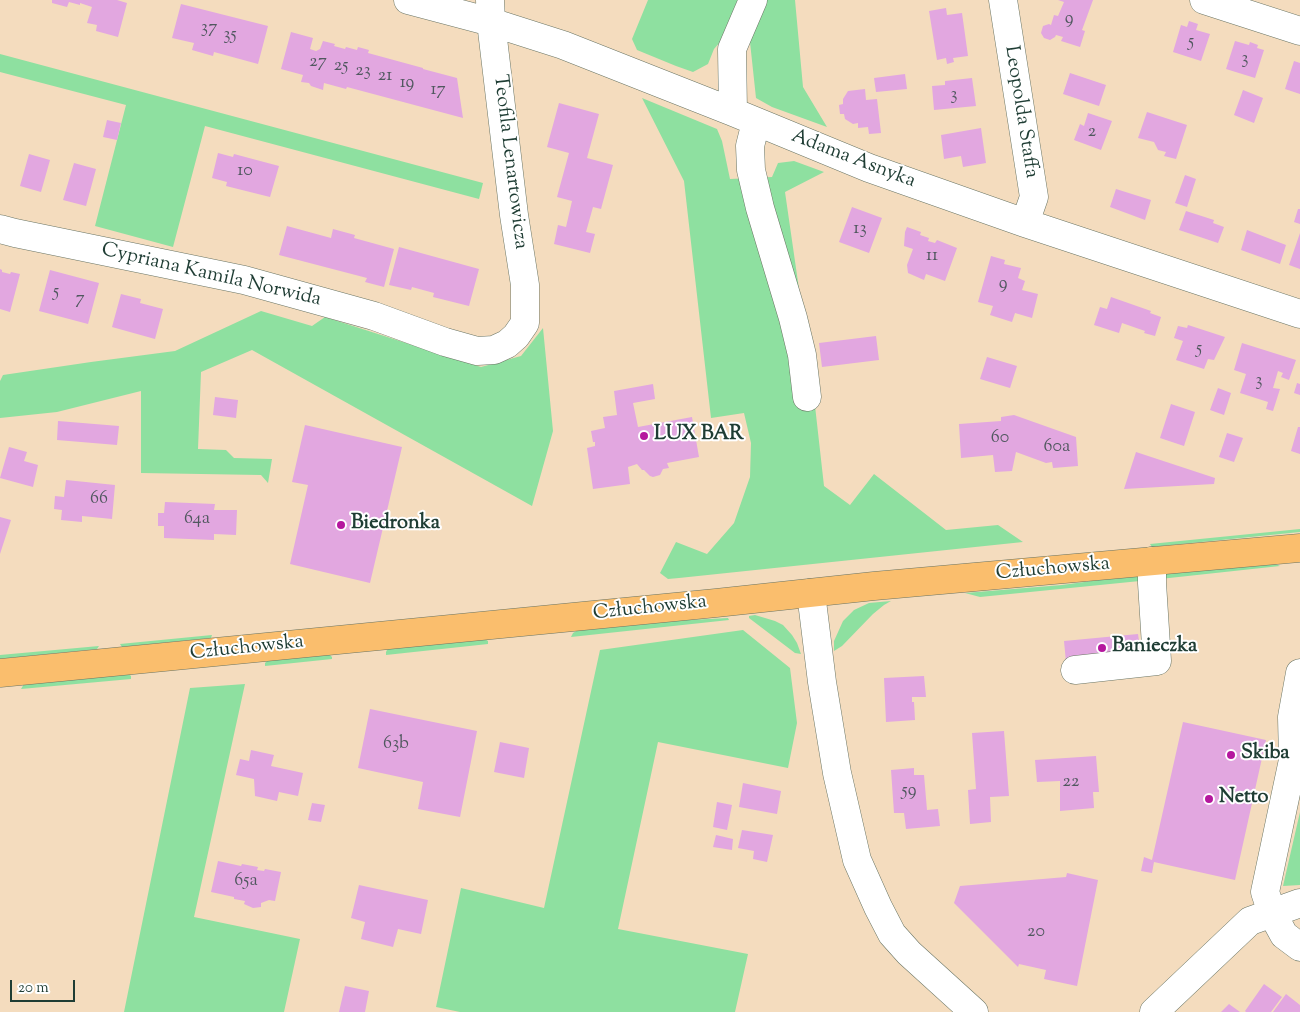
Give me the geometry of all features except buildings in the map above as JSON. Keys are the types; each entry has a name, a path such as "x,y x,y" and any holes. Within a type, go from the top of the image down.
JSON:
{"main road":[{"name":"Człuchowska","path":"0,673 810,594 874,586 1300,548"}],"street":[{"name":"Adama Asnyka","path":"408,0 491,11 563,45 869,168 1025,223 1300,314"},
{"path":"753,0 732,49 750,146 751,170 760,208 793,318 802,355 807,397"},
{"name":"Leopolda Staffa","path":"1003,0 1034,198 1025,223"},
{"path":"1204,0 1300,31"},
{"name":"Teofila Lenartowicza","path":"491,11 514,215 525,285 525,323"},
{"name":"Cypriana Kamila Norwida","path":"0,229 244,280 374,316 445,342 478,351 494,350 507,344 516,336 525,323"},
{"path":"1075,670 1157,661 1152,561"},
{"path":"810,594 837,773 858,860 892,934 964,1009"},
{"path":"1300,672 1292,716 1293,760 1265,892 1272,913 1284,935 1300,947"},
{"path":"1154,1012 1250,921 1300,903"}],"green space":[{"path":"648,0 742,0 721,41 714,49 708,64 693,72 637,50 632,39"},
{"path":"767,0 795,0 803,87 827,127 772,107 756,98 750,42"},
{"path":"0,54 483,183 479,199 205,126 173,247 95,226 126,105 0,72"},
{"path":"642,98 717,129 722,141 730,179 772,177 778,163 794,161 824,172 785,192 812,379 824,486 850,505 874,474 946,530 998,525 1023,542 668,579 660,573 676,542 707,554 734,523 750,477 751,443 744,413 711,418 684,181"},
{"path":"261,311 312,326 325,317 481,367 521,356 543,328 553,431 532,506 252,350 201,372 198,449 226,450 234,458 272,459 268,483 261,475 141,473 141,391 57,412 0,418 0,381 3,375 175,351"},
{"path":"1300,529 1300,532 1152,547 1150,544"},
{"path":"1271,562 1280,566 1160,579 1164,574"},
{"path":"1136,575 1140,581 980,597 965,593 1062,585"},
{"path":"891,601 873,614 842,646 834,651 834,641 843,621 854,610 869,603"},
{"path":"755,615 783,625 797,643 801,654 795,653 749,618 749,616"},
{"path":"728,618 729,620 571,637 573,633 580,629"},
{"path":"743,630 790,668 797,723 788,768 658,742 618,929 748,954 735,1012 460,1012 436,1007 461,888 544,908 600,650"},
{"path":"212,635 211,638 122,647 120,644"},
{"path":"485,639 488,641 488,644 386,655 388,648"},
{"path":"99,646 97,649 0,659 0,655"},
{"path":"329,654 332,659 265,666 268,660"},
{"path":"128,673 131,679 21,689 24,684"},
{"path":"245,684 194,917 300,939 284,1012 124,1012 190,688"},
{"path":"1300,812 1300,885 1283,886"}],"place":[{"name":"LUX BAR","path":"644,436"},
{"name":"Biedronka","path":"341,525"},
{"name":"Banieczka","path":"1102,648"},
{"name":"Skiba","path":"1231,755"},
{"name":"Netto","path":"1209,799"}]}
